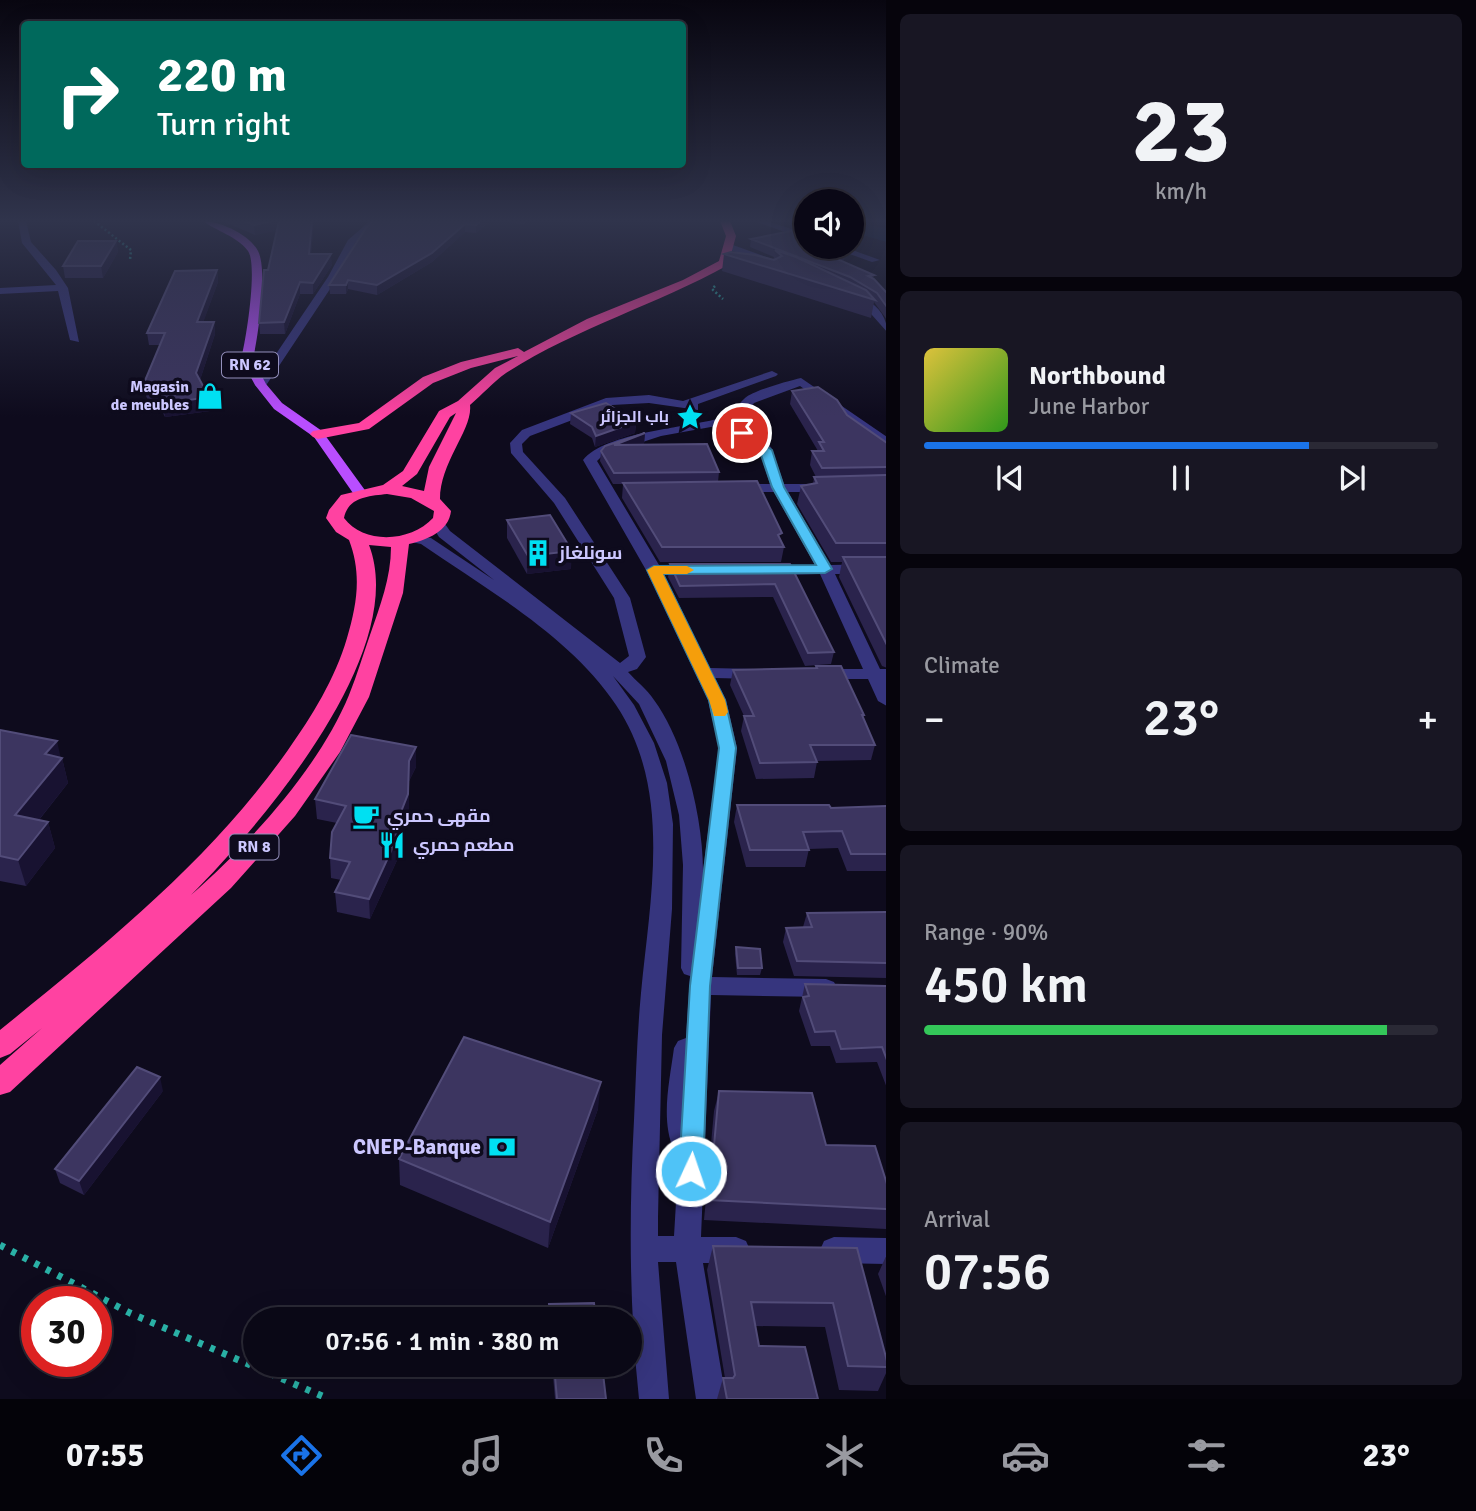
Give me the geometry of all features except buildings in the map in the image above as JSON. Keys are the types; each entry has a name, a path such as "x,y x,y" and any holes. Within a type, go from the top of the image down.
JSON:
{"highway":[{"path":"387,489 408,474 444,414 463,404 500,370 591,322 679,286"},
{"path":"318,434 347,430 372,422 393,402 418,385 453,370 541,346"},
{"path":"432,500 434,477 464,415 463,404"},
{"path":"387,489 412,492 432,500 439,507 441,515 438,524 406,539 357,537 346,532 335,518 340,504 360,493 387,489"},
{"name":"RN 8","path":"0,1046 84,977 181,891 247,823 295,759 329,705 354,649 368,590 368,561 357,537"},
{"name":"RN 8","path":"0,1083 222,883 287,810 329,752 359,697 394,593 406,539"}],"main road":[{"name":"RN 62","path":"256,286 253,334 247,359 261,385 278,406 318,434 360,493"}],"street":[{"path":"261,385 326,286"},
{"path":"0,291 63,288 75,340"},
{"path":"845,295 868,304 886,329"},
{"path":"610,673 631,665 638,657 622,597 560,501 517,453 516,443 526,433 610,401 649,399 689,406 772,374"},
{"path":"687,1250 700,986 729,810 728,748 717,700 703,673 661,570 612,491 590,463 590,458 598,452 659,433 724,421 739,415 750,400 801,381 886,443"},
{"path":"724,421 766,450 778,487 880,674 886,701"},
{"path":"725,488 832,488"},
{"path":"438,524 444,534 647,702 675,761 689,815 693,865 692,986 680,1105 687,1250 712,1399"},
{"path":"406,539 426,541 610,673 637,725 651,762 662,813 664,880 661,933 651,995 643,1249 648,1349 654,1399"},
{"path":"759,570 886,569"},
{"path":"703,673 769,674"},
{"path":"808,674 880,674"},
{"path":"700,986 846,988"},
{"path":"643,1249 767,1250"},
{"path":"806,1250 886,1251"}],"path":[{"path":"0,1245 130,1313 329,1399"}],"slow traffic":[{"path":"687,570 654,570 717,700 720,712"}],"place":[{"name":"Magasin de meubles","path":"210,396"},
{"name":"باب الجزائر","path":"690,417"},
{"name":"سونلغاز","path":"538,553"},
{"name":"مقهى حمري","path":"366,816"},
{"name":"مطعم حمري","path":"392,845"},
{"name":"CNEP-Banque","path":"502,1147"}],"route":[{"path":"691,1171 700,986 728,748 717,700 654,570 825,569 778,487 766,450 742,433"}]}
